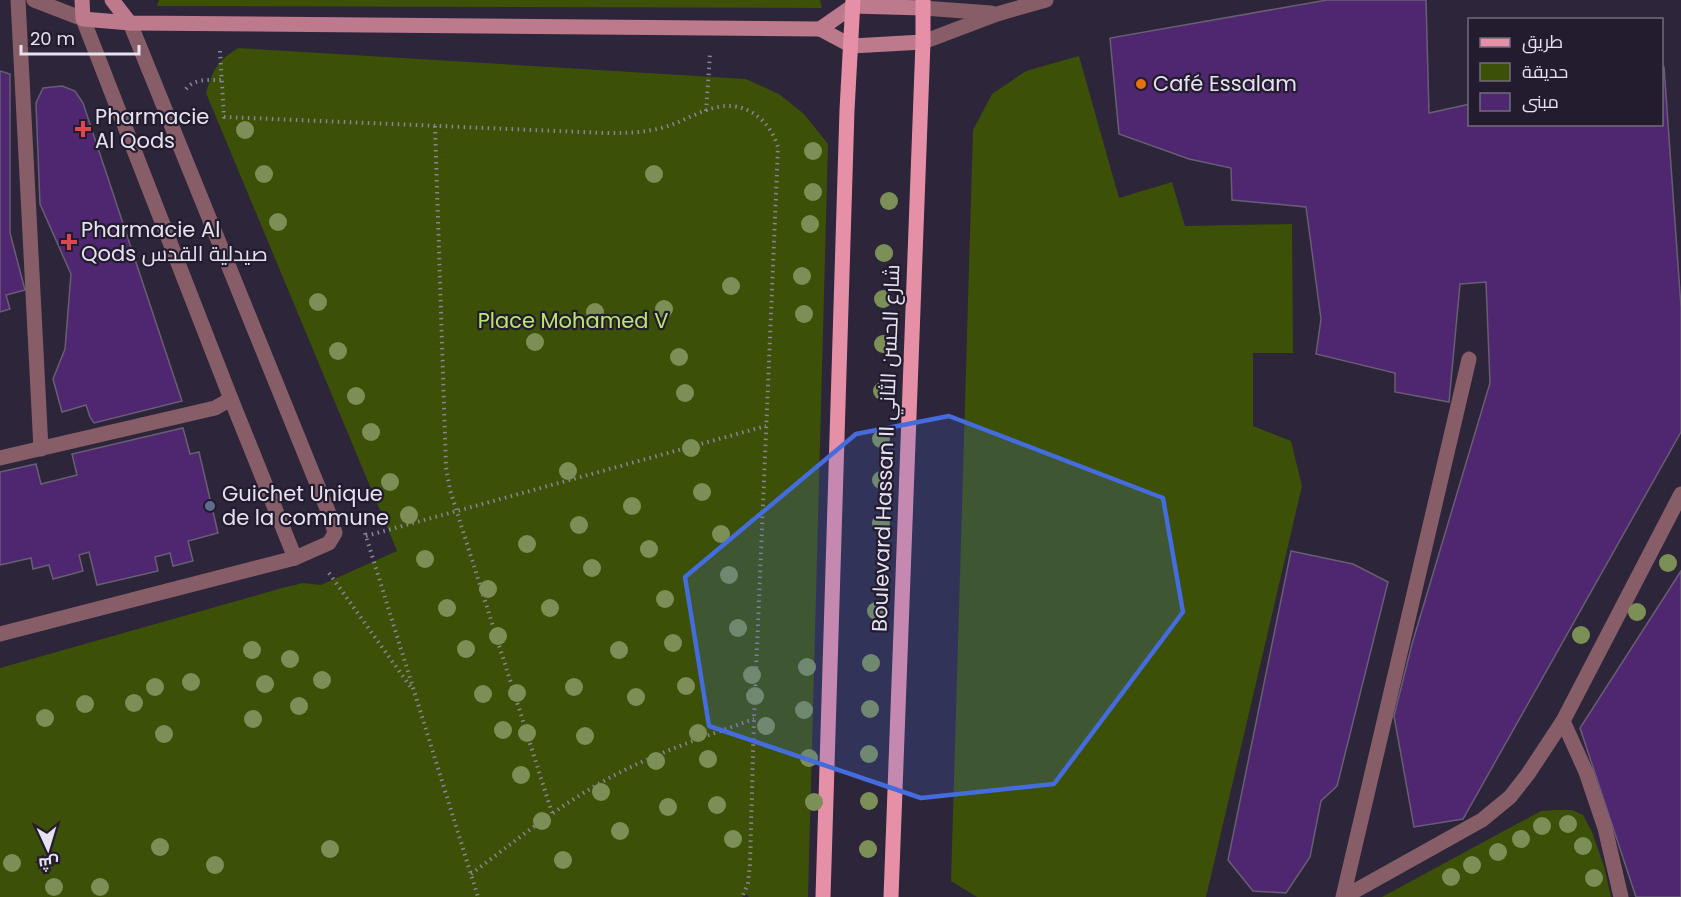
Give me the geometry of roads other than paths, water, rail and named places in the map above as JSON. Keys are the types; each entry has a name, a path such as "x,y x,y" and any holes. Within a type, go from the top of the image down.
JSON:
{"main road":[{"path":"82,0 83,19 130,23 820,29 852,46 922,42"},
{"path":"112,0 130,23"},
{"path":"820,29 853,3 923,4"},
{"path":"824,897 847,110 853,3"},
{"name":"Boulevard Hassan II شارع الحسن الثاني","path":"891,897 923,4"}],"street":[{"path":"18,0 42,449"},
{"path":"34,0 83,19 295,558"},
{"path":"922,42 997,14 1046,0"},
{"path":"923,4 997,14"},
{"path":"0,634 295,558 329,543 335,533 334,525 130,23"},
{"path":"1343,897 1469,359"},
{"path":"0,459 215,408 231,399"},
{"path":"1343,897 1482,820 1510,797 1563,721 1681,494"},
{"path":"1563,721 1586,772 1605,828 1622,897"}],"place":[{"name":"Café Essalam","path":"1141,84"},
{"name":"Pharmacie Al Qods","path":"83,129"},
{"name":"Pharmacie Al Qods صيدلية القدس","path":"69,242"},
{"name":"Guichet Unique de la commune","path":"210,506"}],"park label":[{"name":"Place Mohamed V","path":"573,321"}]}
